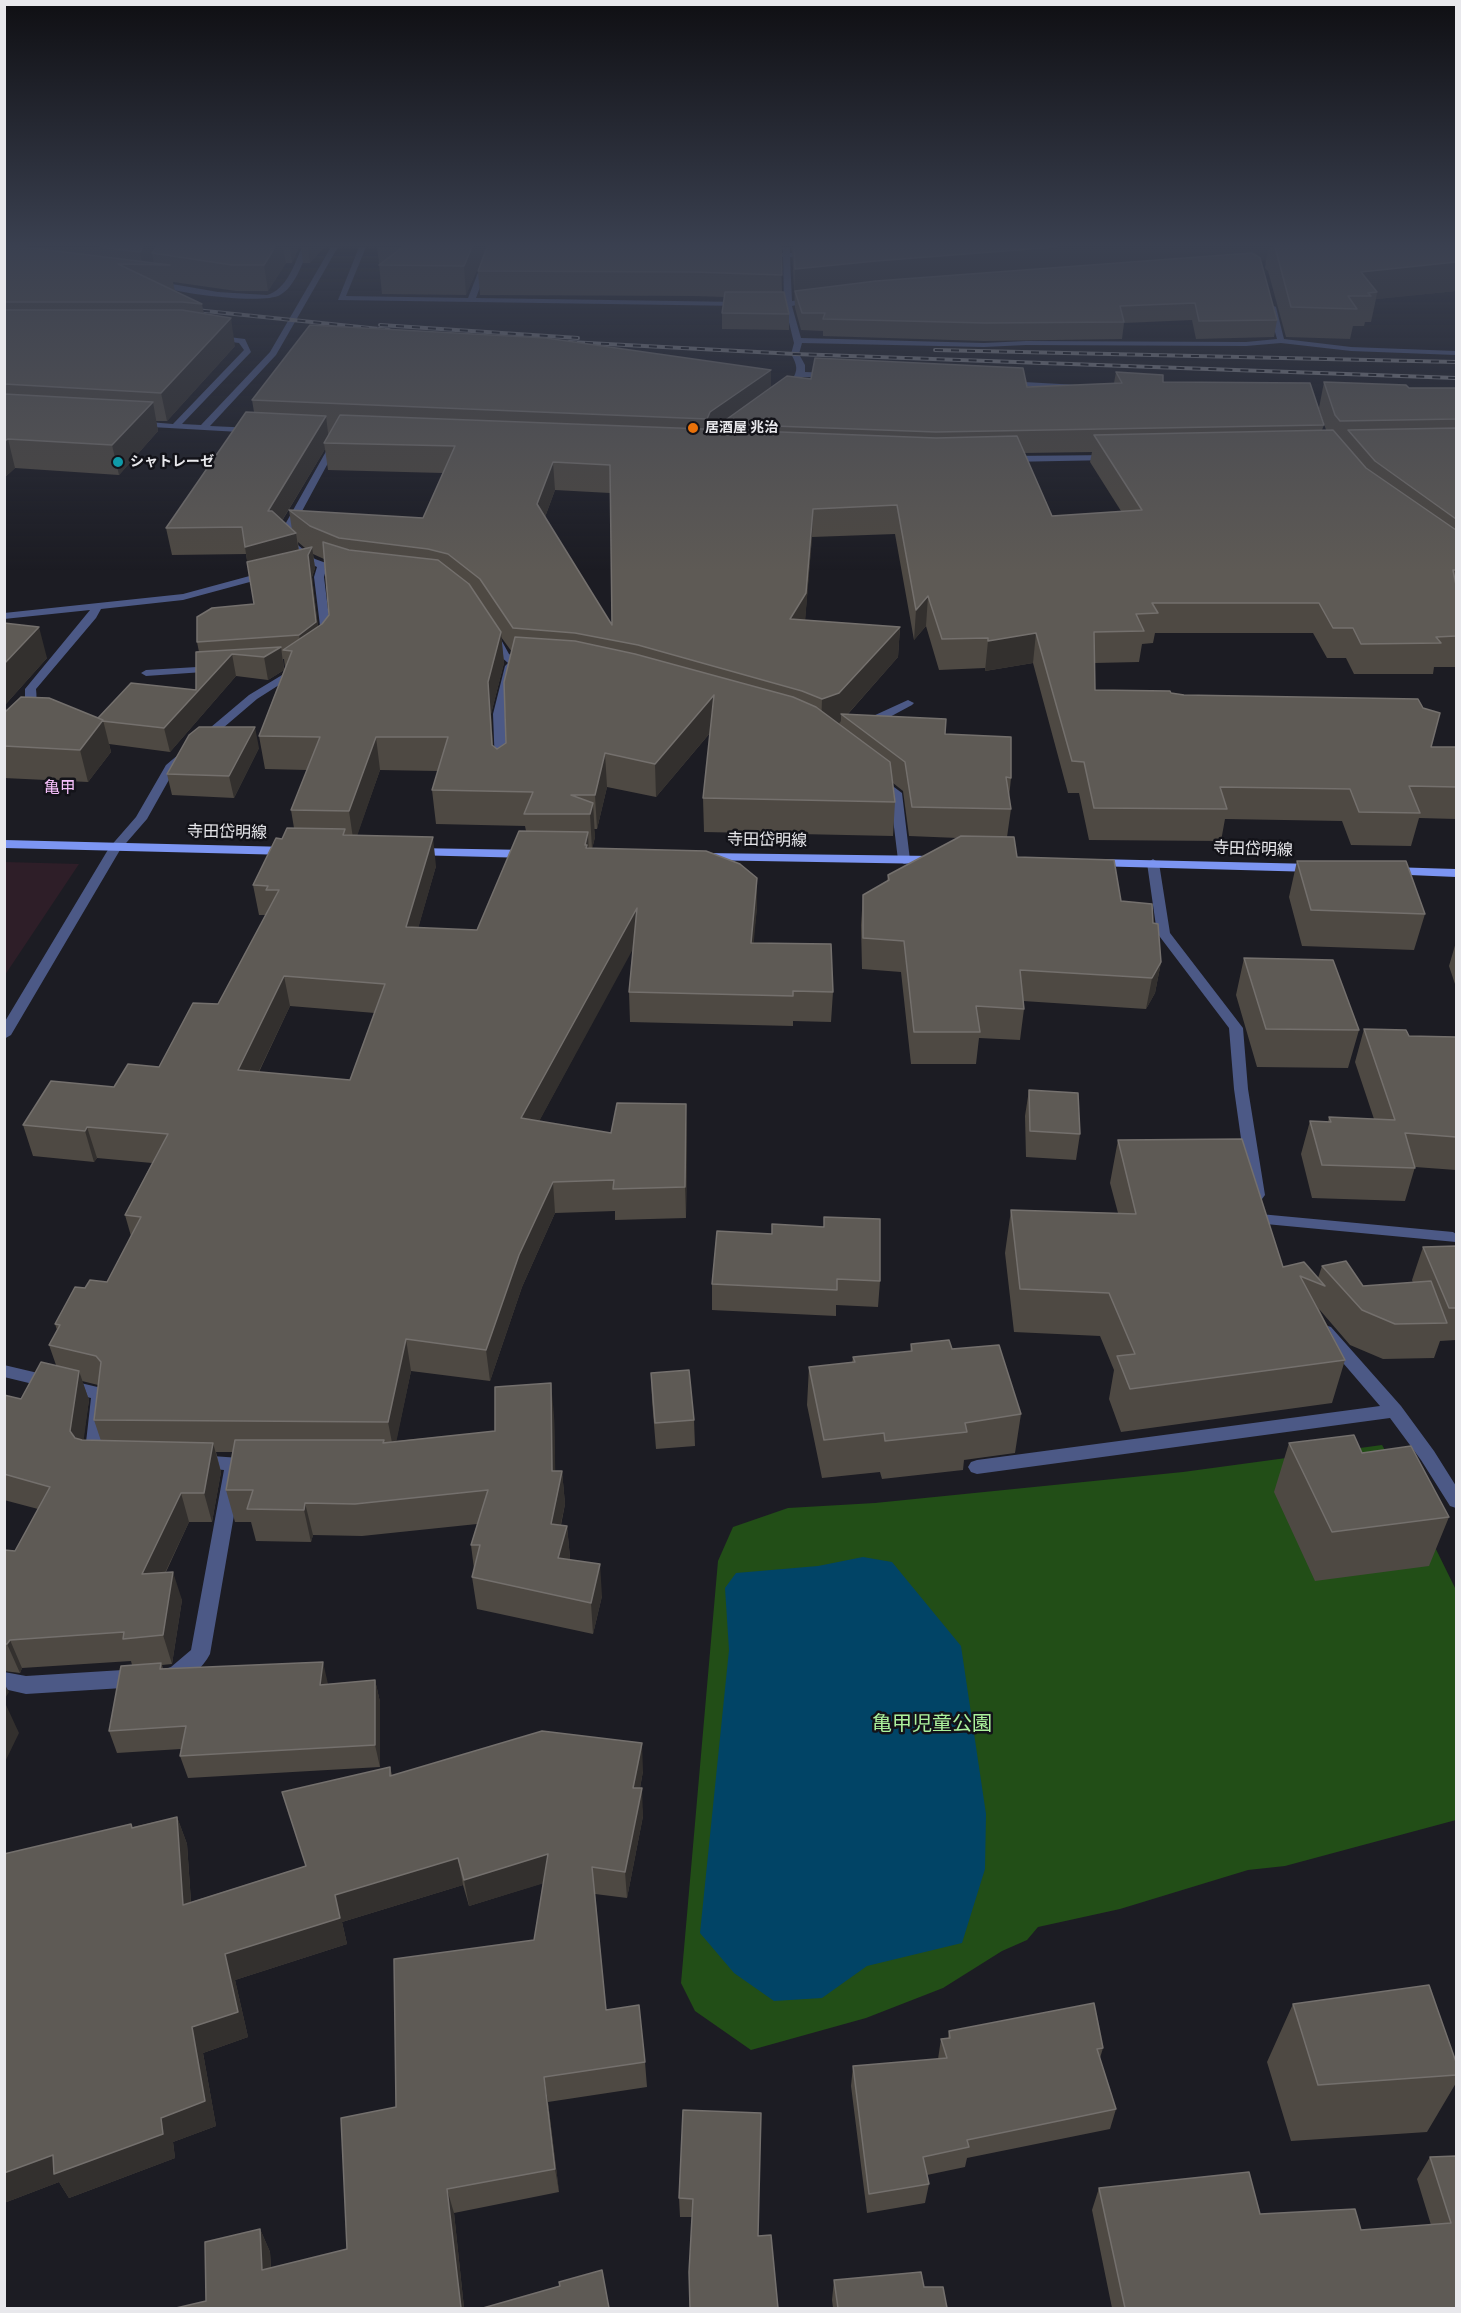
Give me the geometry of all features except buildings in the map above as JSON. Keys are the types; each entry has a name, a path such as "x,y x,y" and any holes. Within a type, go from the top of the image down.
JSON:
{"main road":[{"name":"寺田岱明線","path":"4,844 303,851"},
{"path":"397,852 538,854"},
{"name":"寺田岱明線","path":"691,857 952,861"},
{"name":"寺田岱明線","path":"1082,862 1328,869"},
{"path":"1375,870 1456,873"}],"street":[{"path":"175,426 243,355"},
{"path":"202,428 271,355"},
{"path":"789,388 801,374 801,365 796,355"},
{"path":"801,374 846,376"},
{"path":"997,382 1092,387"},
{"path":"130,424 259,432"},
{"path":"327,436 350,438"},
{"path":"322,652 327,645 319,577 311,565 283,537 339,437"},
{"path":"1000,459 1118,457"},
{"path":"311,565 362,575"},
{"path":"4,616 183,597 280,571"},
{"path":"4,744 31,718 34,707 30,689 92,616 96,608"},
{"path":"490,630 504,656 511,663 537,666"},
{"path":"4,1035 115,848 141,819 170,767 182,754 253,697 307,663 284,664"},
{"path":"501,776 499,714 511,663"},
{"path":"146,673 226,668"},
{"path":"851,726 882,717 908,703"},
{"path":"868,771 896,793 904,860"},
{"path":"1153,864 1164,933 1236,1028 1241,1089 1260,1219 1267,1239"},
{"path":"1260,1219 1453,1238"},
{"path":"1319,1323 1395,1411 1436,1466 1456,1501"},
{"path":"4,1371 100,1394 92,1460 116,1460"},
{"path":"978,1467 1395,1411"},
{"path":"4,1680 26,1685 176,1675 200,1654 240,1462 175,1461"}],"shaded area":[{"path":"4,862 79,864 5,975"}],"green space":[{"name":"亀甲児童公園","path":"1382,1445 1401,1478 1456,1590 1456,1820 1285,1866 1248,1870 1120,1909 1038,1927 1027,1940 1002,1951 943,1988 866,2018 751,2050 695,2011 681,1983 718,1561 733,1527 788,1508 875,1503 1183,1472"}],"water":[{"path":"863,1557 892,1562 961,1646 986,1814 985,1869 962,1943 867,1966 822,1998 774,2001 734,1973 700,1933 729,1650 725,1588 736,1573 818,1566"}],"railway":[{"path":"821,355 1456,378"},
{"path":"1149,355 1456,362"}],"place":[{"name":"居酒屋 兆治","path":"693,428"},
{"name":"シャトレーゼ","path":"118,462"}],"district":[{"name":"亀甲","path":"60,789"}]}
